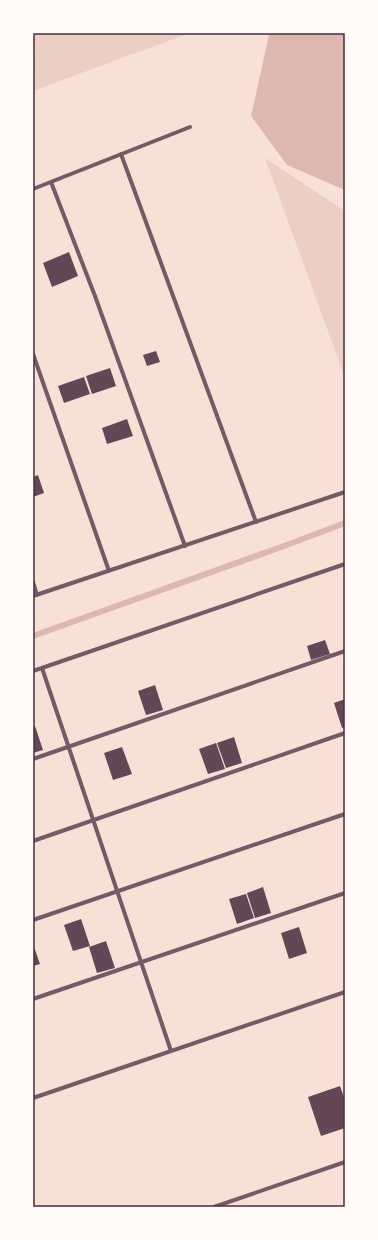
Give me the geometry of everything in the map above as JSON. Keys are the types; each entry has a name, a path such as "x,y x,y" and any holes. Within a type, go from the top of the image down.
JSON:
{"street":[{"path":"33,189 190,127"},
{"path":"121,154 256,522"},
{"path":"50,182 95,296 185,546"},
{"path":"33,354 109,571"},
{"path":"33,582 35,596 345,492"},
{"path":"33,671 345,564"},
{"path":"33,760 345,651"},
{"path":"42,668 171,1051"},
{"path":"33,841 345,733"},
{"path":"33,920 345,814"},
{"path":"33,999 345,893"},
{"path":"33,1098 345,992"},
{"path":"214,1207 345,1162"}],"shaded area":[{"path":"33,33 190,33 33,91"},
{"path":"273,33 345,33 345,190 287,165 251,116 269,35"},
{"path":"265,158 345,211 345,378"}],"building":[{"path":"69,252 78,276 52,287 43,263"},
{"path":"156,351 160,362 147,366 143,355"},
{"path":"110,368 116,386 92,394 86,376"},
{"path":"84,377 90,394 64,403 58,386"},
{"path":"127,419 133,436 107,444 102,428"},
{"path":"38,475 44,493 33,497 33,477"},
{"path":"325,640 330,654 311,660 307,646"},
{"path":"155,685 163,710 146,715 138,691"},
{"path":"345,699 345,727 342,728 334,703"},
{"path":"35,726 43,750 33,753 33,727"},
{"path":"234,737 242,763 226,768 217,743"},
{"path":"216,743 225,769 208,774 199,749"},
{"path":"122,747 132,774 113,780 104,753"},
{"path":"263,887 271,913 255,918 247,893"},
{"path":"246,894 254,918 237,924 229,899"},
{"path":"81,919 90,946 73,951 64,925"},
{"path":"299,927 307,953 289,959 281,933"},
{"path":"106,941 115,968 97,973 89,947"},
{"path":"33,944 40,964 33,966"},
{"path":"340,1086 345,1100 345,1128 321,1136 308,1097"}],"waterway":[{"path":"33,636 345,523"}]}
